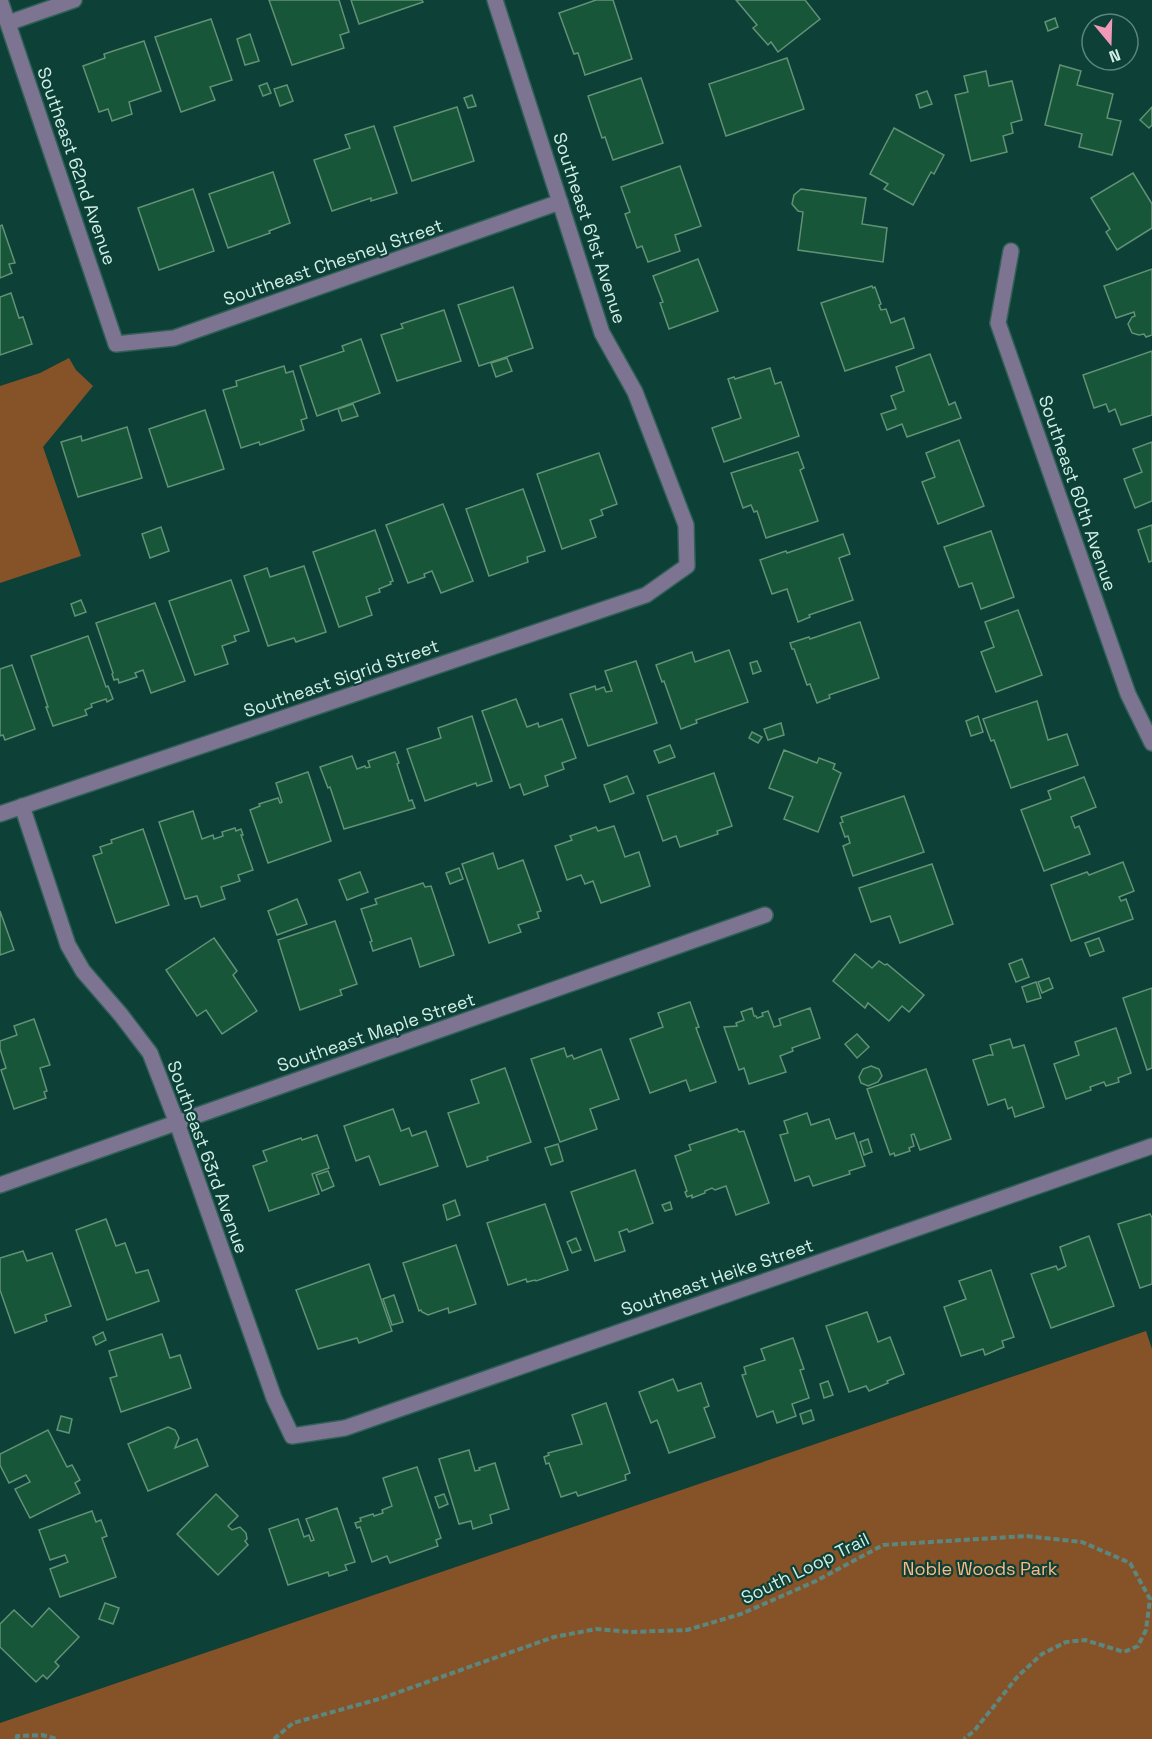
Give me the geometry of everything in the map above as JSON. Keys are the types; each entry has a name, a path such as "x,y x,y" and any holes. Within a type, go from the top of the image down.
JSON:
{"street":[{"name":"Southeast 62nd Avenue","path":"0,0 116,344"},
{"path":"8,23 74,0"},
{"name":"Southeast 61st Avenue","path":"495,0 603,333 635,392 686,525 687,566"},
{"name":"Southeast Chesney Street","path":"116,344 174,338 560,202"},
{"name":"Southeast 60th Avenue","path":"1011,250 998,323 1128,694 1152,743"},
{"name":"Southeast Sigrid Street","path":"0,814 646,595 687,566"},
{"name":"Southeast 63rd Avenue","path":"22,806 68,945 83,971 150,1053 274,1398 292,1436"},
{"name":"Southeast Maple Street","path":"0,1185 765,915"},
{"name":"Southeast Heike Street","path":"292,1436 345,1428 1152,1146"}],"path":[{"name":"South Loop Trail","path":"274,1739 293,1723 380,1699 554,1636 596,1629 630,1632 687,1630 741,1614 816,1581 883,1545 1026,1536 1082,1542 1130,1563 1150,1599 1146,1630 1138,1646 1124,1652 1085,1640 1066,1642 1042,1654 1018,1677 974,1731 964,1739"},
{"path":"16,1739 17,1736 42,1735 57,1739"}],"green space":[{"path":"69,358 76,370 93,386 43,447 81,556 0,583 0,386 40,373"},
{"name":"Noble Woods Park","path":"1146,1331 1152,1349 1152,1739 0,1739 0,1723"}],"building":[{"path":"269,0 339,0 349,32 340,35 344,48 292,65"},
{"path":"351,0 422,0 423,2 359,24"},
{"path":"596,0 613,0 632,59 585,75 578,53 574,54 559,13"},
{"path":"736,0 805,0 820,19 778,52 771,42 768,45 753,28 757,25"},
{"path":"1055,18 1058,27 1048,31 1045,22"},
{"path":"211,19 232,80 210,87 215,100 181,112 155,37"},
{"path":"250,34 259,61 245,65 237,39"},
{"path":"144,41 161,91 129,102 132,114 112,121 108,109 99,112 83,66 105,58 104,54"},
{"path":"787,58 804,109 726,136 709,84"},
{"path":"1060,65 1080,71 1077,85 1113,94 1107,118 1121,121 1112,155 1079,147 1082,134 1045,125"},
{"path":"986,71 989,86 1012,81 1022,120 1011,123 1013,133 1003,136 1007,152 971,161 955,95 968,92 964,76"},
{"path":"641,78 663,143 613,160 605,137 602,138 588,96"},
{"path":"267,83 271,93 263,96 259,86"},
{"path":"287,85 293,101 280,106 274,89"},
{"path":"927,91 932,104 920,108 916,95"},
{"path":"472,95 476,106 468,108 464,98"},
{"path":"457,107 474,161 412,181 394,127"},
{"path":"1152,107 1152,125 1149,128 1140,120"},
{"path":"374,126 397,193 371,201 371,198 332,211 314,160 350,148 345,135"},
{"path":"894,128 944,155 934,174 931,172 913,205 884,189 888,184 870,174"},
{"path":"680,166 701,226 675,235 680,251 648,262 642,246 637,248 625,214 630,212 621,187"},
{"path":"273,172 290,223 228,248 209,194"},
{"path":"1133,173 1152,204 1152,228 1117,250 1106,232 1110,229 1091,198"},
{"path":"193,189 214,251 159,270 138,208"},
{"path":"801,189 866,198 862,224 887,228 883,262 798,250 803,212 798,211 792,204 794,195"},
{"path":"2,225 15,263 9,264 12,273 0,278 0,226"},
{"path":"698,259 718,311 669,329 660,303 663,302 653,276"},
{"path":"1152,269 1152,335 1146,337 1144,334 1132,333 1128,324 1135,316 1134,312 1116,318 1104,286"},
{"path":"872,286 875,287 881,310 886,309 891,323 904,318 914,348 845,371 821,303"},
{"path":"513,287 533,348 479,366 458,305"},
{"path":"11,293 19,318 23,317 32,344 0,355 0,297"},
{"path":"444,310 461,361 397,381 381,335 403,328 401,324"},
{"path":"361,339 380,393 317,416 300,366 344,351 342,346"},
{"path":"1152,351 1152,415 1121,425 1115,409 1109,412 1106,404 1094,408 1083,375"},
{"path":"930,354 949,405 955,402 961,418 907,437 902,424 887,430 881,414 896,409 891,396 904,391 896,367"},
{"path":"507,358 512,371 496,377 491,363"},
{"path":"284,366 286,373 293,371 307,418 301,420 304,430 260,445 259,442 241,448 223,390 237,386 236,381"},
{"path":"770,368 775,384 781,382 799,436 724,462 712,428 741,418 728,379"},
{"path":"353,404 358,416 342,421 338,409"},
{"path":"205,410 224,469 168,487 149,429"},
{"path":"127,427 142,478 78,497 61,442 81,436 82,441"},
{"path":"959,440 984,506 938,524 922,482 935,477 926,453"},
{"path":"1152,442 1152,501 1135,508 1124,479 1142,472 1133,449"},
{"path":"798,452 804,468 800,470 818,521 766,538 757,511 754,512 751,505 743,508 731,473"},
{"path":"599,453 617,504 601,510 603,515 590,520 596,537 562,549 537,474"},
{"path":"523,489 545,551 527,557 528,562 489,576 466,509"},
{"path":"443,504 473,581 441,593 432,571 424,574 425,577 408,583 386,525"},
{"path":"1152,525 1152,561 1149,562 1138,530"},
{"path":"161,527 169,551 150,558 142,534"},
{"path":"375,530 393,581 379,589 380,592 366,597 372,615 339,627 313,552"},
{"path":"991,531 1014,597 981,609 972,583 959,587 944,547"},
{"path":"843,534 850,554 839,558 853,600 809,615 810,617 798,622 787,589 772,594 760,560"},
{"path":"304,566 326,632 296,642 294,638 268,646 244,576 267,568 270,577"},
{"path":"231,580 249,631 234,636 236,641 222,646 228,664 195,675 169,601"},
{"path":"81,600 86,612 75,616 71,604"},
{"path":"155,603 185,681 151,693 143,670 135,673 137,677 119,683 118,679 114,680 96,623"},
{"path":"1018,610 1042,675 996,692 981,652 994,647 985,622"},
{"path":"860,622 879,678 829,695 830,698 817,703 790,643 809,637 810,639"},
{"path":"88,636 106,687 108,686 113,699 91,704 92,707 85,710 87,715 53,726 31,656"},
{"path":"729,650 748,702 696,720 697,723 681,729 656,665 692,652 695,662"},
{"path":"636,661 657,723 588,746 570,694 595,686 596,690 604,687 606,692 612,691 605,671"},
{"path":"757,661 761,671 753,674 750,663"},
{"path":"12,665 35,729 5,740 3,735 0,736 0,669"},
{"path":"516,699 527,727 538,723 539,727 562,719 576,758 562,763 564,769 545,776 548,786 524,795 520,784 510,788 482,711"},
{"path":"1037,701 1048,740 1067,734 1078,765 1011,788 994,740 991,741 983,719"},
{"path":"472,716 492,781 477,786 476,783 425,801 407,749 441,738 438,728"},
{"path":"978,716 983,732 971,736 966,721"},
{"path":"781,723 784,735 768,740 764,729"},
{"path":"752,732 762,737 758,743 749,738"},
{"path":"670,745 675,757 659,763 654,751"},
{"path":"784,750 817,763 819,758 835,764 833,769 841,773 818,832 784,819 793,797 769,788"},
{"path":"395,752 409,801 412,800 415,808 344,829 330,787 328,788 320,767 352,756 357,769 365,766 366,768 370,767 368,761"},
{"path":"308,772 331,841 268,863 250,810 260,806 259,804 278,798 280,803 282,802 276,783"},
{"path":"714,773 732,826 717,831 718,834 680,847 676,836 663,841 647,796"},
{"path":"627,776 634,793 610,802 604,785"},
{"path":"1084,777 1096,807 1071,817 1075,828 1079,826 1090,854 1044,871 1021,810 1051,799 1048,791"},
{"path":"904,796 924,852 853,876 843,846 850,843 840,823 843,822 841,817"},
{"path":"193,811 202,839 213,835 214,839 223,836 222,832 235,828 236,831 241,829 253,870 238,875 240,881 221,887 225,899 201,907 197,896 185,899 159,822"},
{"path":"614,826 625,857 639,852 650,886 601,903 593,881 585,884 581,875 567,880 555,846 572,840 570,836 596,827 598,831"},
{"path":"143,829 169,905 116,923 93,856 102,853 100,847 112,843 111,840"},
{"path":"493,853 498,869 523,860 541,911 537,912 539,918 518,925 521,932 489,943 462,864"},
{"path":"1123,862 1134,891 1119,897 1121,901 1126,899 1133,919 1071,941 1051,885 1087,872 1089,875"},
{"path":"932,864 953,924 900,943 890,916 871,922 859,888"},
{"path":"459,868 463,879 450,884 446,873"},
{"path":"360,872 368,892 347,900 339,880"},
{"path":"423,883 425,887 431,886 454,955 420,967 411,938 373,951 361,909 377,904 375,899"},
{"path":"297,899 307,924 277,935 268,911"},
{"path":"0,911 14,950 0,955"},
{"path":"335,921 357,984 340,990 342,995 300,1010 278,940"},
{"path":"214,938 237,971 233,975 257,1011 222,1034 206,1010 197,1016 166,970"},
{"path":"1099,938 1104,951 1090,956 1085,943"},
{"path":"855,954 872,968 879,961 887,964 924,995 909,1012 902,1006 889,1021 868,1003 865,1008 833,981"},
{"path":"1022,959 1029,977 1016,982 1009,964"},
{"path":"1049,978 1053,988 1042,993 1038,982"},
{"path":"1036,982 1041,998 1027,1002 1022,987"},
{"path":"1152,988 1152,1068 1147,1070 1123,998"},
{"path":"690,1002 699,1027 696,1028 716,1082 690,1091 686,1080 650,1093 630,1039 663,1027 658,1013"},
{"path":"752,1008 757,1018 768,1011 774,1027 781,1025 779,1019 810,1008 820,1038 792,1048 793,1051 780,1056 786,1072 749,1084 744,1068 739,1070 724,1027 737,1026 736,1023 744,1020 741,1012"},
{"path":"34,1019 50,1065 40,1068 47,1091 44,1092 46,1098 14,1109 1,1070 6,1068 0,1041 17,1035 14,1026"},
{"path":"1116,1028 1131,1073 1118,1078 1119,1082 1106,1086 1104,1082 1090,1087 1091,1090 1066,1099 1054,1064 1079,1055 1075,1042"},
{"path":"857,1034 869,1047 857,1058 845,1044"},
{"path":"1010,1039 1013,1048 1024,1045 1044,1107 1015,1117 1012,1107 1008,1109 1005,1099 988,1105 973,1060 993,1055 990,1045"},
{"path":"564,1048 567,1057 572,1055 574,1059 601,1049 619,1099 590,1109 597,1129 560,1142 531,1059"},
{"path":"871,1066 879,1069 882,1076 878,1082 868,1086 861,1083 859,1077 863,1069"},
{"path":"505,1068 531,1142 487,1157 488,1160 467,1167 448,1113 479,1103 471,1080"},
{"path":"926,1069 951,1139 920,1150 914,1134 911,1135 914,1146 909,1148 910,1151 895,1156 894,1153 890,1155 867,1089"},
{"path":"393,1109 401,1131 409,1128 412,1136 426,1131 438,1166 380,1185 369,1156 356,1161 344,1126"},
{"path":"807,1113 811,1125 829,1119 836,1139 854,1133 865,1166 849,1171 850,1174 813,1186 809,1176 795,1181 780,1135 788,1133 784,1121"},
{"path":"737,1129 739,1132 744,1131 769,1203 736,1215 726,1186 715,1190 712,1188 692,1198 692,1195 687,1197 675,1156 691,1150 689,1145"},
{"path":"317,1135 329,1168 312,1174 319,1194 269,1211 253,1166 267,1161 263,1151"},
{"path":"868,1139 872,1152 864,1155 860,1142"},
{"path":"558,1144 563,1161 551,1165 545,1148"},
{"path":"635,1170 653,1223 629,1232 627,1229 619,1232 625,1251 595,1261 571,1192"},
{"path":"328,1171 334,1186 322,1191 316,1175"},
{"path":"455,1200 460,1215 447,1220 443,1205"},
{"path":"670,1202 672,1209 665,1211 662,1205"},
{"path":"545,1204 568,1270 536,1281 527,1282 526,1279 508,1285 487,1223"},
{"path":"1150,1214 1152,1218 1152,1284 1140,1288 1118,1224"},
{"path":"106,1219 116,1246 125,1243 136,1273 148,1270 159,1301 107,1320 76,1230"},
{"path":"1089,1236 1114,1306 1051,1328 1031,1274 1056,1266 1058,1270 1066,1266 1060,1247"},
{"path":"576,1238 581,1250 572,1253 567,1242"},
{"path":"456,1245 476,1304 449,1313 448,1308 428,1315 419,1311 403,1263"},
{"path":"23,1251 27,1261 52,1253 71,1306 45,1315 47,1321 15,1333 0,1290 0,1258"},
{"path":"369,1264 392,1331 359,1343 357,1338 318,1349 296,1290"},
{"path":"991,1270 1014,1337 1002,1341 1004,1347 985,1355 983,1349 961,1356 944,1307 966,1299 959,1281"},
{"path":"394,1295 403,1322 392,1325 383,1299"},
{"path":"867,1312 878,1342 890,1337 904,1374 869,1391 866,1386 849,1392 826,1326"},
{"path":"103,1332 106,1340 96,1345 93,1337"},
{"path":"162,1334 170,1358 180,1355 191,1388 121,1412 110,1378 117,1376 109,1351"},
{"path":"793,1338 804,1369 800,1370 809,1398 792,1404 796,1416 777,1423 773,1411 757,1417 742,1375 746,1374 744,1367 765,1360 761,1349"},
{"path":"673,1379 678,1391 701,1383 709,1406 704,1408 715,1437 669,1453 657,1420 651,1423 639,1392"},
{"path":"828,1381 833,1395 824,1398 820,1384"},
{"path":"606,1403 630,1473 625,1475 626,1480 578,1496 576,1492 561,1497 549,1463 546,1464 544,1457 549,1455 548,1453 582,1444 572,1415"},
{"path":"811,1410 814,1420 803,1424 800,1414"},
{"path":"61,1416 72,1419 69,1433 57,1430"},
{"path":"168,1427 175,1430 179,1438 175,1448 197,1439 208,1466 148,1491 128,1444"},
{"path":"48,1430 67,1467 72,1465 80,1480 75,1483 80,1493 30,1518 15,1489 30,1482 26,1475 9,1483 0,1465 0,1454"},
{"path":"469,1450 475,1471 495,1463 509,1509 490,1515 492,1523 473,1529 471,1521 459,1524 439,1459"},
{"path":"417,1467 441,1538 436,1540 438,1546 390,1563 387,1556 372,1562 360,1527 357,1528 355,1523 361,1521 360,1518 383,1513 382,1510 392,1506 383,1478"},
{"path":"216,1494 238,1516 228,1526 232,1530 240,1527 246,1533 245,1541 248,1545 218,1575 177,1534"},
{"path":"444,1494 448,1504 439,1508 435,1497"},
{"path":"337,1508 355,1562 345,1565 347,1570 329,1576 328,1572 288,1585 269,1529 298,1519 304,1537 309,1535 311,1541 314,1540 306,1519"},
{"path":"92,1511 96,1522 101,1520 107,1536 102,1538 116,1577 60,1597 50,1569 68,1562 65,1555 50,1560 39,1530"},
{"path":"105,1603 119,1608 113,1624 99,1619"},
{"path":"49,1608 79,1637 55,1662 59,1666 47,1679 43,1675 36,1682 0,1647 0,1624 14,1610 32,1627"}]}
